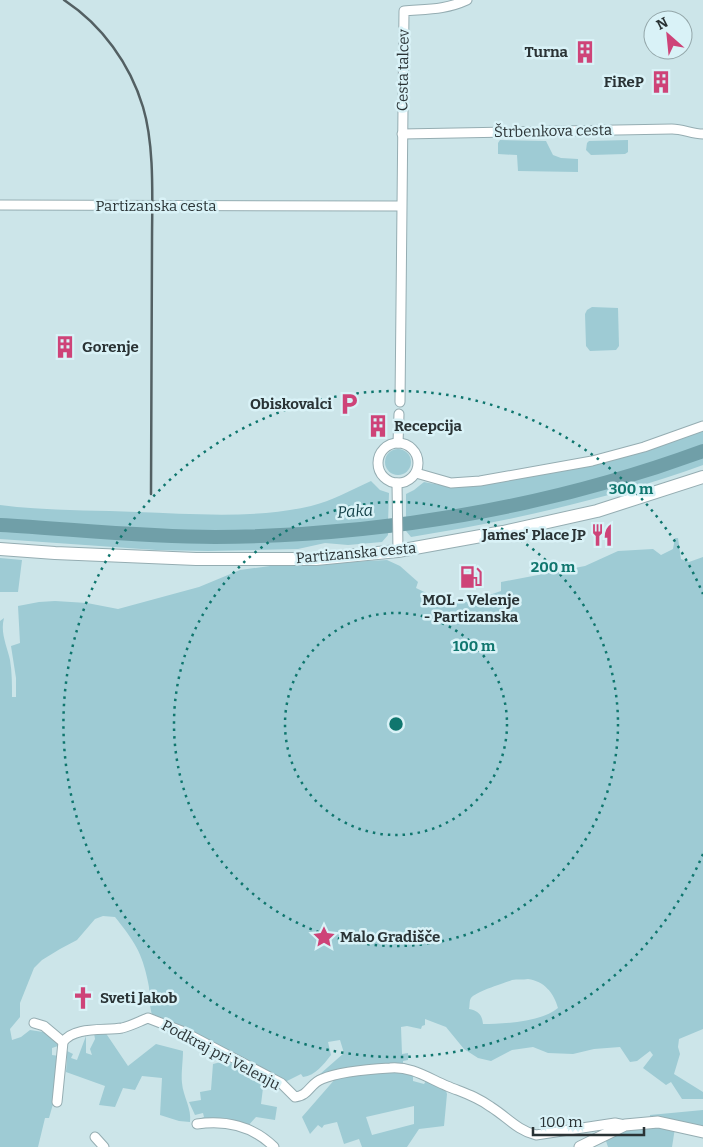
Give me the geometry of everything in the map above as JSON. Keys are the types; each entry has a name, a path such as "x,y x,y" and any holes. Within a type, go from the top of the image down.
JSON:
{"main road":[{"name":"Partizanska cesta","path":"0,549 196,559 316,559 398,551 503,532 597,511 703,477"}],"street":[{"name":"Cesta talcev","path":"402,134 404,11 431,11 447,8 467,0"},
{"name":"Štrbenkova cesta","path":"402,134 672,129 684,130 693,134 703,134"},
{"path":"400,402 402,134"},
{"name":"Partizanska cesta","path":"0,205 402,206"},
{"path":"398,443 399,414"},
{"path":"416,473 451,483 480,481 592,461 644,447 703,426"},
{"path":"398,443 408,446 415,452 418,462 416,473 408,481 397,484 385,479 380,472 379,456 388,446 398,443"},
{"path":"397,484 398,551"},
{"name":"Podkraj pri Velenju","path":"63,1042 66,1036 76,1033 123,1028 148,1018 184,1032 281,1084 295,1097 307,1093 321,1079 335,1075 391,1067 408,1069 447,1086 464,1091 495,1109 524,1132 536,1135 615,1123 658,1122 703,1132"},
{"path":"34,1023 44,1026 63,1042 57,1102"},
{"path":"197,1124 214,1122 240,1125 265,1138 274,1147"},
{"name":"Podkraj pri Velenju","path":"580,1147 626,1124"},
{"path":"95,1137 104,1147"}],"shaded area":[{"path":"500,140 546,141 553,155 561,158 578,159 578,172 518,171 517,155 498,154 498,143"},
{"path":"628,140 628,152 625,154 591,155 586,150 589,141"},
{"path":"592,307 618,308 619,346 616,350 590,351 586,346 585,314"},
{"path":"703,430 703,447 630,471 556,491 482,507 406,520 406,494 424,482 454,486 483,484"},
{"path":"398,449 407,453 411,462 407,471 398,475 389,471 385,462 389,453"},
{"path":"703,454 703,465 595,499 448,531 411,537 406,531 406,526 556,498 667,467"},
{"path":"371,481 380,490 389,493 388,523 332,529 240,534 184,534 0,522 0,505 51,509 202,514 268,513 319,504"},
{"path":"0,528 210,539 295,537 388,529 388,535 382,542 348,545 325,543 298,549 208,551 156,550 0,539"},
{"path":"675,538 678,538 681,559 689,562 703,557 703,1029 679,1039 678,1047 680,1054 674,1074 703,1092 703,1099 682,1099 671,1082 666,1085 643,1068 653,1055 650,1051 637,1061 630,1062 620,1047 594,1049 573,1054 548,1053 533,1047 512,1050 491,1061 478,1058 464,1049 446,1027 425,1019 425,1025 421,1029 407,1026 401,1027 402,1054 408,1053 408,1060 403,1061 403,1066 320,1077 319,1075 344,1053 340,1040 328,1042 331,1055 315,1072 303,1077 301,1074 285,1082 153,1017 146,972 136,947 115,917 103,916 95,919 77,940 42,960 34,968 20,1003 20,1017 10,1029 12,1040 21,1037 30,1030 43,1032 56,1039 58,1046 52,1048 52,1055 59,1056 56,1067 57,1090 49,1118 45,1118 38,1147 0,1147 0,621 4,618 3,634 11,665 12,697 16,697 16,678 11,646 20,643 18,606 55,601 87,603 118,609 199,587 240,570 270,566 387,560 400,566 418,582 416,588 445,602 469,602 501,591 501,582 585,566 618,551 653,549 661,555 673,549","holes":["512,980 534,980 548,989 554,997 558,1008 551,1013 511,1023 483,1024 479,1014 469,1009 471,998 484,990"]},
{"path":"0,558 22,560 18,592 0,592"},
{"path":"105,1032 128,1066 156,1044 183,1051 182,1083 190,1112 190,1122 179,1121 160,1115 162,1078 142,1076 135,1090 123,1088 115,1107 99,1105 105,1086 66,1072 67,1058 63,1057 65,1050 73,1054 71,1058 77,1060 86,1036 86,1053 92,1055 90,1049 95,1039 94,1033"},
{"path":"221,1062 235,1064 264,1080 261,1104 277,1107 275,1120 256,1117 246,1128 199,1121 199,1119 204,1117 203,1113 195,1115 189,1102 201,1100 200,1092 211,1090 213,1064"},
{"path":"393,1071 409,1073 413,1076 413,1081 424,1084 426,1081 445,1088 447,1094 444,1126 419,1129 407,1147 362,1147 359,1139 344,1144 337,1122 324,1125 322,1128 318,1125 310,1134 302,1117 336,1078","holes":["414,1106 414,1124 372,1135 366,1117"]},
{"path":"703,1110 703,1130 650,1119 650,1115"},
{"path":"636,1126 675,1128 672,1147 608,1147 605,1138"}],"waterway":[{"name":"Paka","path":"0,525 188,537 277,535 339,531 463,515 524,503 644,471 703,451"}],"railway":[{"path":"64,0 91,21 113,47 131,76 147,123 151,157 152,192 151,494"}],"place":[{"name":"Turna","path":"585,52"},
{"name":"FiReP","path":"661,82"},
{"name":"Gorenje","path":"65,347"},
{"name":"Obiskovalci","path":"349,404"},
{"name":"Recepcija","path":"378,426"},
{"name":"James' Place JP","path":"602,535"},
{"name":"MOL - Velenje - Partizanska","path":"471,577"},
{"name":"Malo Gradišče","path":"324,937"},
{"name":"Sveti Jakob","path":"83,998"}]}
